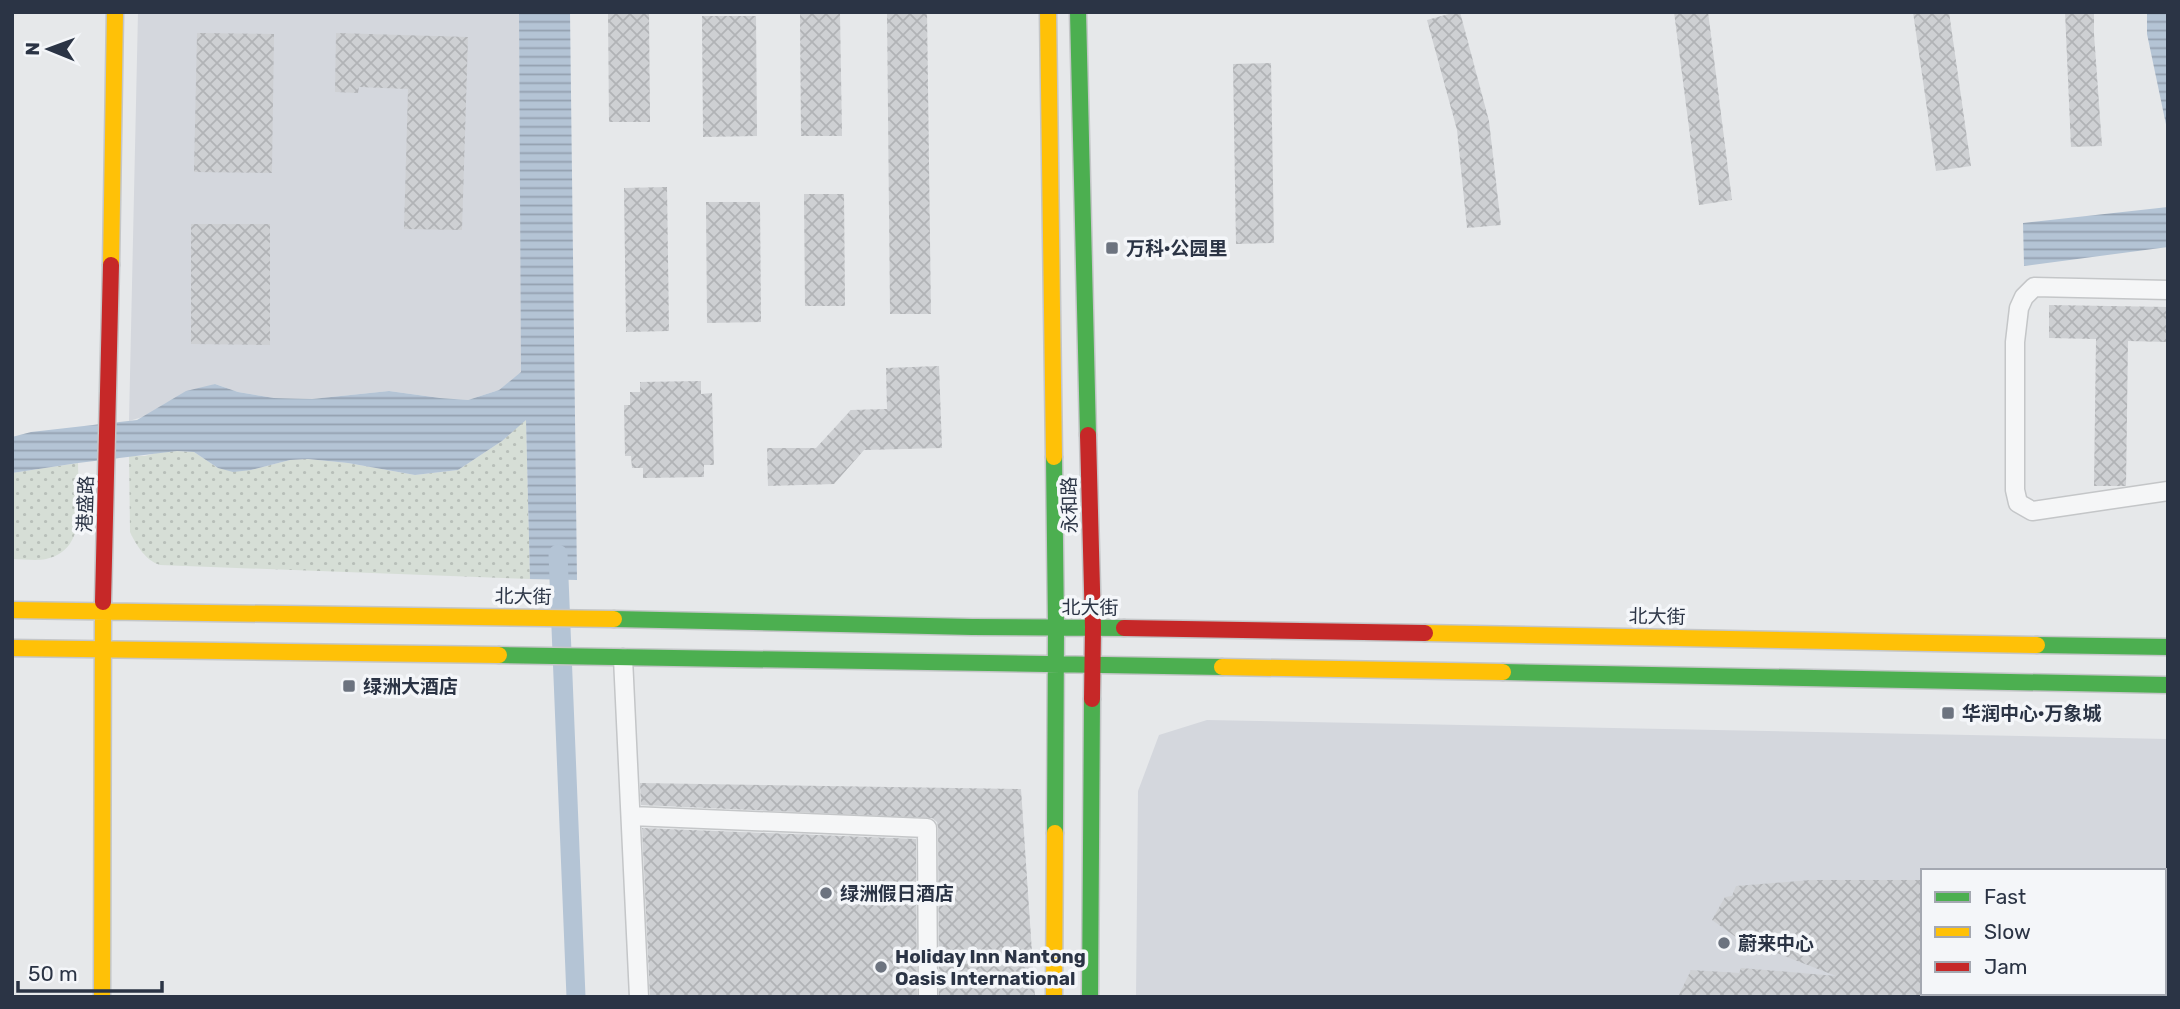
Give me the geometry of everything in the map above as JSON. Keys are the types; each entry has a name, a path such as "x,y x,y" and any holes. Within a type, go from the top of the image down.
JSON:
{"main road":[{"name":"港盛路","path":"102,997 102,650 115,12"},
{"name":"永和路","path":"1048,12 1056,627 1054,997"},
{"name":"永和路","path":"1078,12 1093,627 1090,997"},
{"name":"北大街","path":"12,610 2168,647"},
{"path":"12,648 1091,664 2168,685"}],"street":[{"path":"2168,290 2048,286 2034,287 2024,296 2019,308 2015,342 2015,489 2018,503 2032,511 2168,491"},
{"path":"623,658 639,997"},
{"path":"631,816 927,828 928,997"}],"shaded area":[{"path":"138,12 519,12 522,372 499,390 468,400 389,391 312,399 274,398 238,392 215,384 166,403 146,416 129,421"},
{"path":"526,419 530,579 160,565 146,556 130,532 129,456 176,451 194,452 218,468 251,470 290,460 308,459 415,475 458,470 502,441"},
{"path":"78,463 78,520 69,545 60,554 46,559 12,559 12,473"},
{"path":"1207,720 2168,739 2168,997 1136,997 1138,791 1159,735"}],"water":[{"path":"519,12 570,12 577,580 530,579 526,420 502,441 458,470 415,475 308,459 233,472 218,468 194,452 177,451 12,473 12,437 31,432 137,420 186,391 215,384 238,392 274,398 312,399 389,391 468,400 499,390 521,372"},
{"path":"2147,12 2168,12 2168,134 2147,34"},
{"path":"2168,207 2168,247 2024,266 2023,223"}],"building":[{"path":"608,12 649,12 650,122 609,122"},
{"path":"887,12 927,12 931,314 890,314"},
{"path":"1460,12 1489,121 1501,225 1467,228 1457,130 1427,20"},
{"path":"1674,12 1708,12 1732,200 1699,205"},
{"path":"1913,12 1949,12 1971,166 1936,171"},
{"path":"2065,12 2094,12 2102,146 2071,147"},
{"path":"800,13 840,13 842,136 801,136"},
{"path":"702,16 756,16 757,136 703,137"},
{"path":"197,33 274,34 272,173 194,172"},
{"path":"336,33 468,37 462,230 404,229 408,89 359,87 358,93 335,92"},
{"path":"1271,63 1274,243 1236,244 1233,64"},
{"path":"667,187 669,331 626,332 624,188"},
{"path":"804,194 844,194 845,306 805,306"},
{"path":"706,202 760,202 761,322 707,323"},
{"path":"191,224 270,224 270,345 191,344"},
{"path":"2049,305 2168,307 2168,342 2128,341 2126,486 2094,486 2096,339 2049,338"},
{"path":"939,366 942,448 864,450 834,484 768,486 767,448 816,448 851,410 887,409 886,368"},
{"path":"701,381 701,394 712,393 714,465 704,465 704,477 643,478 643,468 632,468 631,456 625,456 624,405 630,405 630,392 640,392 640,382"},
{"path":"640,783 1021,789 1035,997 939,997 938,828 937,822 932,818 641,805"},
{"path":"642,828 916,839 917,997 650,997"},
{"path":"1811,880 1921,880 1923,997 1678,997 1691,970 1739,973 1741,968 1836,976 1736,937 1712,920 1725,897 1732,896 1736,886"}],"waterway":[{"path":"558,554 576,997"}],"traffic: fast":[{"path":"1078,12 1088,435"},
{"path":"1054,457 1055,833"},
{"path":"614,619 1124,628"},
{"path":"2037,645 2168,647"},
{"path":"499,655 1222,667"},
{"path":"1503,672 2168,685"},
{"path":"1090,997 1092,699"}],"traffic: slow":[{"path":"111,265 115,12"},
{"path":"1048,12 1054,457"},
{"path":"102,997 103,602"},
{"path":"12,610 614,619"},
{"path":"1425,633 2037,645"},
{"path":"12,648 499,655"},
{"path":"1222,667 1503,672"},
{"path":"1054,997 1055,833"}],"traffic: jam":[{"path":"103,602 111,265"},
{"path":"1088,435 1092,699"},
{"path":"1124,628 1425,633"}],"place":[{"name":"万科·公园里","path":"1112,248"},
{"name":"绿洲大酒店","path":"349,686"},
{"name":"华润中心·万象城","path":"1948,713"},
{"name":"绿洲假日酒店","path":"826,893"},
{"name":"蔚来中心","path":"1724,943"},
{"name":"Holiday Inn Nantong Oasis International","path":"881,967"}]}
